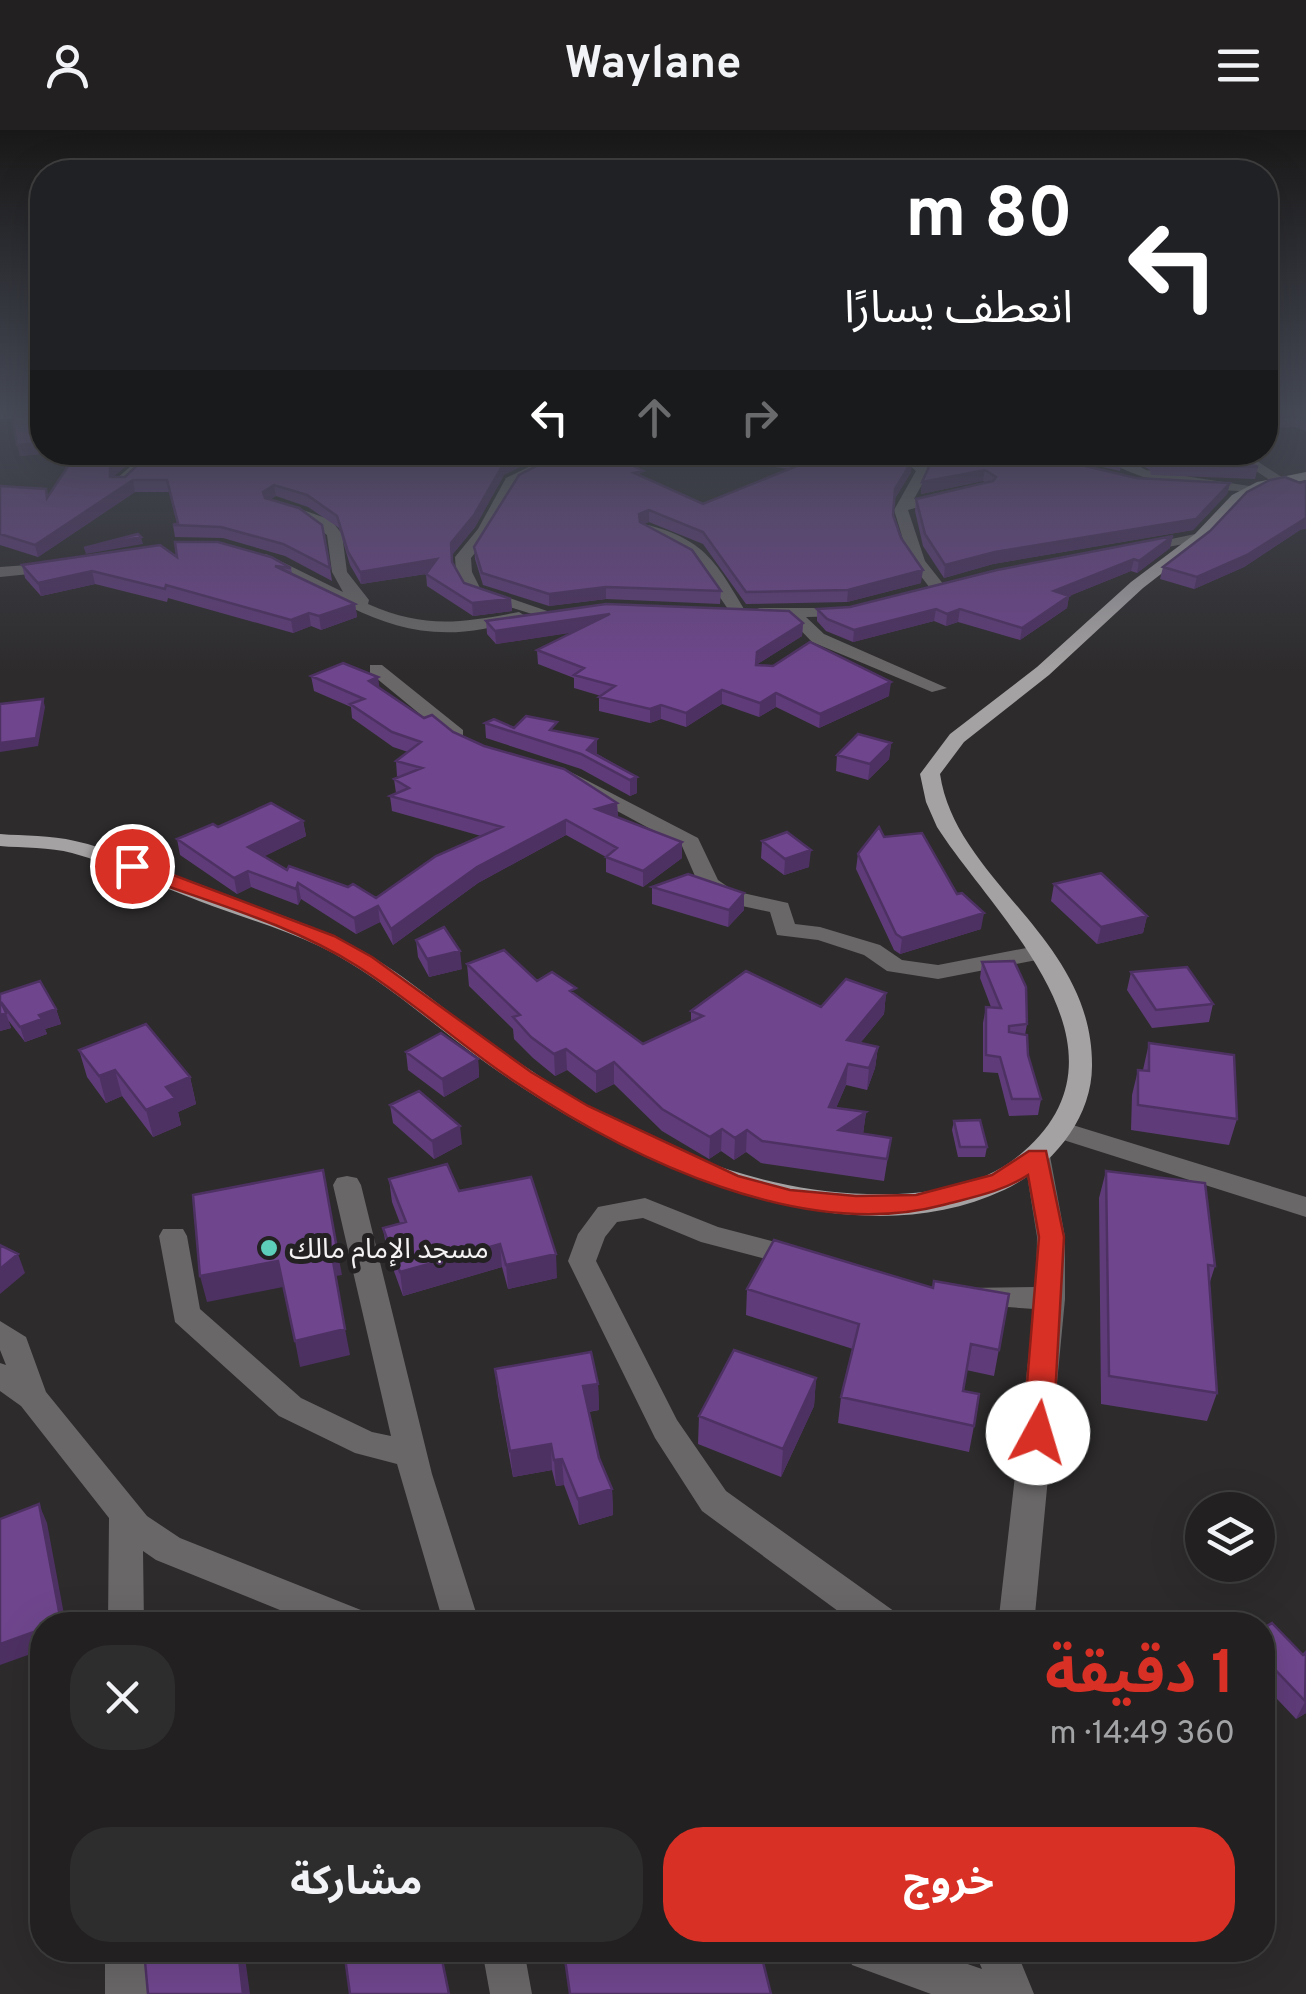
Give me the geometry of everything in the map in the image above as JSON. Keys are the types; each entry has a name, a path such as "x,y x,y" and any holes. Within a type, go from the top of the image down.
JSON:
{"main road":[{"path":"0,840 72,846 326,941 378,970 523,1077 580,1112 730,1182 790,1199 856,1205 916,1204 1000,1182 1037,1156 1063,1131 1080,1067 1077,1024 1059,974 950,834 931,792 930,774 957,738 1043,670 1136,585 1200,537 1237,498"}],"street":[{"path":"241,551 279,563 381,615 409,625 446,628 552,612 474,590 464,572 463,557 485,531 502,498"},
{"path":"907,498 901,518 929,589 956,581"},
{"path":"903,505 939,498"},
{"path":"275,504 330,524 336,534 343,584 381,615"},
{"path":"648,529 682,538 698,548 738,612"},
{"path":"1120,550 1200,537"},
{"path":"0,572 79,564"},
{"path":"718,611 795,614 862,609"},
{"path":"795,614 812,642 938,688"},
{"path":"376,669 418,707 472,744"},
{"path":"540,767 573,777 692,842 709,883 727,896 780,908 785,930 820,934 872,950 895,966 938,972 1042,952"},
{"path":"1063,1131 1306,1207"},
{"path":"1017,1612 1050,1299 1052,1237 1037,1156"},
{"path":"346,1184 412,1454 458,1612"},
{"path":"826,1265 711,1235 645,1208 608,1214 592,1234 582,1261 666,1429 714,1501 867,1612"},
{"path":"174,1236 186,1314 290,1407 366,1444 412,1454"},
{"path":"942,1294 1050,1299"},
{"path":"0,1332 15,1345 32,1398"},
{"path":"0,1375 32,1398 126,1516 168,1548 326,1612"},
{"path":"126,1516 126,1612"},
{"path":"126,1962 126,1994"},
{"path":"505,1962 510,1994"},
{"path":"901,1962 990,1994"},
{"path":"999,1962 1012,1994"}],"building":[{"path":"0,498 106,498 35,545 0,534"},
{"path":"172,498 265,498 299,508 322,525 330,568 283,544 221,527 173,525 178,523"},
{"path":"311,498 484,498 451,543 452,562 464,583 511,599 472,603 426,574 437,559 360,572 348,552 337,516"},
{"path":"505,498 690,498 703,504 718,498 894,498 893,515 901,538 923,570 848,590 746,592 703,532 649,510 639,514 640,522 692,550 721,591 606,587 549,594 482,573 474,547"},
{"path":"1216,498 1196,519 995,552 945,565 925,534 916,499"},
{"path":"1241,498 1306,498 1306,518 1247,555 1197,577 1163,567 1210,531"},
{"path":"138,534 141,537 84,548"},
{"path":"1173,536 1139,561 1134,559 1054,591 1069,596 1022,628 960,609 947,614 936,609 854,630 827,619 817,609 850,607 997,570"},
{"path":"175,542 218,542 271,557 291,568 275,566 355,604 291,620 166,585 165,589 92,571 38,583 22,565 160,545 177,557"},
{"path":"606,604 789,611 803,623 757,652 756,665 773,666 810,642 891,682 820,714 776,693 760,703 722,690 686,713 661,705 650,709 599,697 615,686 574,675 584,668 537,650 610,614 495,631 486,621"},
{"path":"343,663 378,677 369,681 424,718 432,715 453,732 484,746 564,769 617,803 596,809 682,842 643,871 606,857 617,848 566,820 477,867 391,929 378,906 354,918 298,883 296,889 248,871 234,878 177,839 213,824 218,827 271,803 303,821 248,847 287,870 289,866 348,887 353,884 376,898 436,856 502,827 390,796 409,788 394,779 422,768 396,761 421,742 392,732 350,704 364,699 311,676"},
{"path":"43,699 36,738 0,743 0,704"},
{"path":"526,716 557,722 550,730 597,739 587,750 637,777 630,780 581,754 485,723 494,719 514,728"},
{"path":"858,734 891,743 870,764 837,755"},
{"path":"879,827 884,837 922,833 957,894 962,893 984,913 902,938 896,934 858,854"},
{"path":"787,832 811,850 785,859 762,841"},
{"path":"1101,873 1147,916 1101,927 1054,884"},
{"path":"688,874 744,893 729,910 652,887"},
{"path":"444,927 460,951 427,959 416,940"},
{"path":"504,950 537,981 552,972 576,988 570,991 643,1044 703,1016 691,1011 746,971 821,1007 846,979 886,993 847,1040 878,1047 869,1068 848,1064 829,1107 866,1112 839,1130 891,1138 887,1159 762,1141 747,1130 735,1138 722,1129 710,1137 662,1109 614,1062 596,1072 566,1049 554,1054 531,1037 513,1017 520,1015 467,964"},
{"path":"1014,961 1026,987 1027,1024 1009,1026 1009,1032 1027,1035 1028,1055 1041,1099 1012,1099 1000,1057 986,1055 986,1007 1001,1008 982,962"},
{"path":"1187,967 1213,1004 1156,1010 1131,972"},
{"path":"40,981 56,1009 20,1027 1,1002 6,1013 0,1015 0,994"},
{"path":"146,1024 190,1077 166,1087 175,1098 146,1110 115,1070 99,1076 79,1050"},
{"path":"441,1033 478,1059 442,1079 406,1052"},
{"path":"1149,1043 1234,1055 1237,1119 1138,1105 1138,1070 1149,1071"},
{"path":"419,1091 460,1126 432,1141 390,1105"},
{"path":"980,1120 987,1147 960,1147 954,1121"},
{"path":"447,1164 459,1191 531,1177 556,1254 506,1265 500,1244 400,1272 383,1228 406,1222 389,1179"},
{"path":"323,1170 337,1249 331,1250 345,1329 295,1341 278,1261 200,1276 193,1195"},
{"path":"1106,1171 1205,1183 1215,1266 1208,1265 1217,1393 1109,1376"},
{"path":"774,1240 933,1288 934,1281 1009,1294 999,1350 971,1344 963,1391 979,1394 974,1426 841,1397 859,1324 747,1289"},
{"path":"0,1245 18,1254 0,1269"},
{"path":"734,1350 816,1378 783,1449 699,1416"},
{"path":"591,1352 598,1384 583,1386 599,1458 612,1489 578,1499 562,1459 554,1460 551,1444 510,1451 495,1369"},
{"path":"39,1504 59,1612 30,1612 30,1633 0,1644 0,1519"},
{"path":"1275,1626 1303,1655 1306,1652 1305,1701 1275,1670"},
{"path":"145,1962 239,1962 243,1994 148,1994"},
{"path":"346,1962 442,1962 449,1994 350,1994"},
{"path":"565,1962 763,1962 771,1994 570,1994"}],"place":[{"name":"مسجد الإمام مالك","path":"269,1248"}],"route":[{"path":"132,866 326,941 417,997 523,1077 580,1112 730,1182 790,1199 856,1205 916,1204 1000,1182 1037,1156 1052,1237 1038,1433"}]}
